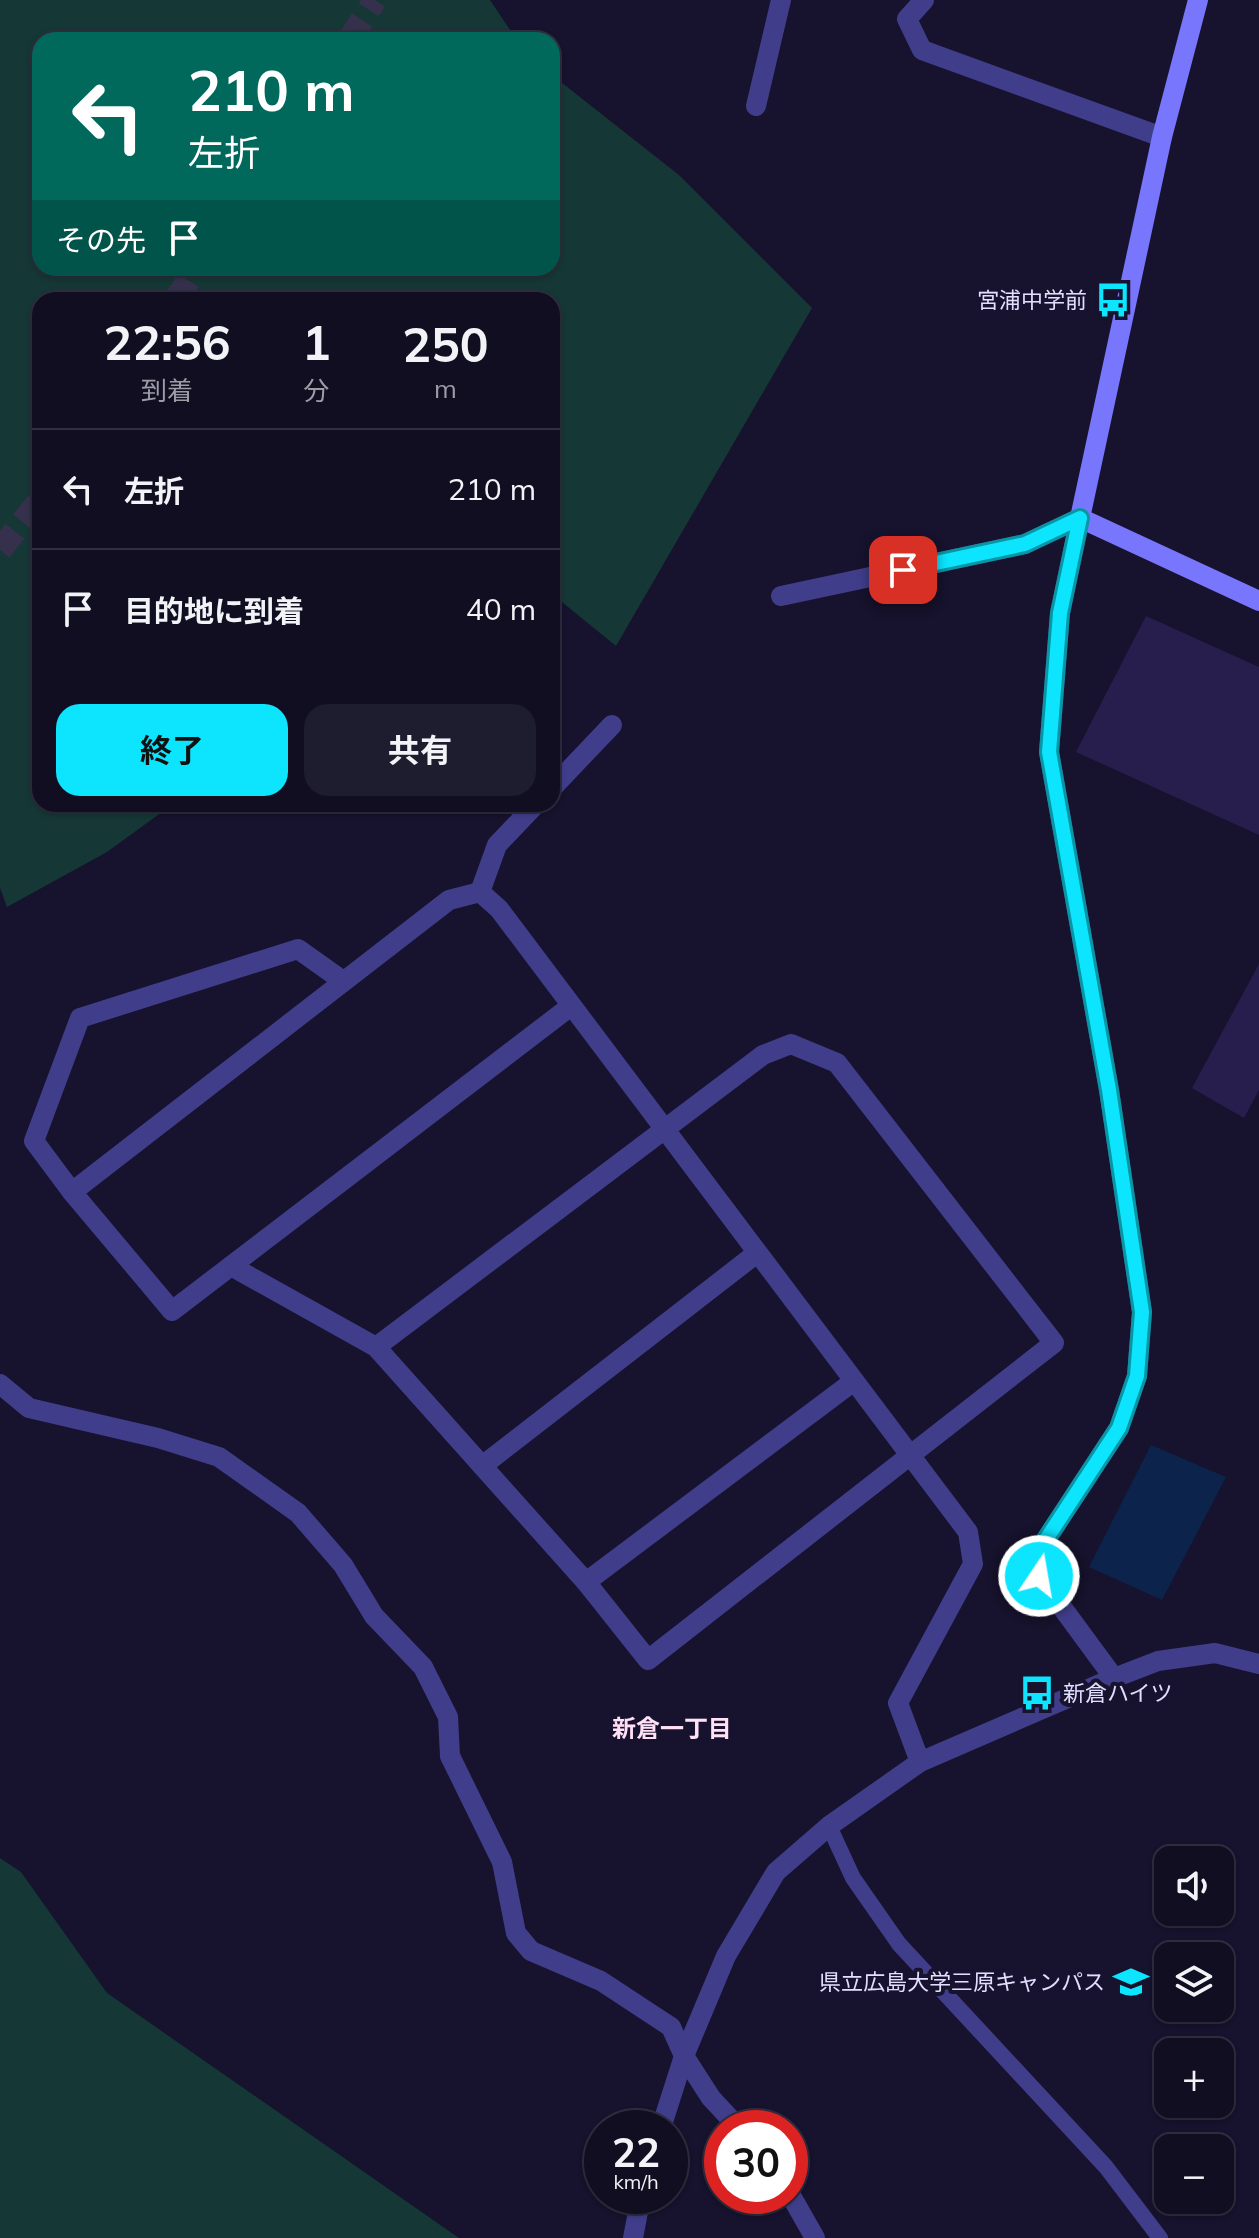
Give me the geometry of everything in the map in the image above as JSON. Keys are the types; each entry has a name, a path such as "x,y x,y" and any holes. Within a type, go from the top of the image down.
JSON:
{"street":[{"path":"756,106 781,0"},
{"path":"924,0 907,19 922,50 1162,137"},
{"path":"1114,1678 1039,1576 1045,1541 1119,1428 1137,1376 1142,1312 1109,1090 1049,752 1060,613 1162,137 1198,0"},
{"path":"781,596 1025,544 1080,518"},
{"path":"1080,518 1259,601"},
{"path":"560,780 612,725"},
{"path":"480,892 497,845 528,812"},
{"path":"480,892 499,909 968,1532 973,1564 898,1703 920,1762"},
{"path":"72,1192 449,900 480,892"},
{"path":"343,981 298,949 80,1018 34,1141 72,1192 172,1311 571,1006"},
{"path":"231,1266 376,1347 586,1582 648,1660 1054,1343 837,1063 791,1044 763,1055 376,1347"},
{"path":"482,1466 757,1253"},
{"path":"586,1582 854,1381"},
{"path":"0,1384 29,1408 158,1438 219,1457 298,1513 343,1565 374,1616 423,1667 448,1717 450,1756 502,1862 516,1933 531,1951 601,1981 671,2027 684,2056 722,2110"},
{"path":"667,2110 684,2056 726,1956 776,1872 829,1826 920,1762 1158,1661 1215,1653 1259,1664"},
{"path":"633,2238 638,2214"},
{"path":"801,2214 815,2238"}],"lane":[{"path":"829,1826 853,1878 899,1944 1106,2167 1160,2238"}],"green space":[{"path":"0,0 490,0 512,32 32,32 32,276 560,276 560,81 679,175 812,308 616,646 560,600 560,292 32,292 32,812 162,812 107,852 7,907 0,888"},
{"path":"0,1858 21,1872 107,1993 459,2238 0,2238"}],"water":[{"path":"1151,1445 1226,1477 1162,1600 1089,1567"}],"building":[{"path":"1146,616 1259,667 1259,835 1076,752"},
{"path":"1259,964 1259,1090 1244,1118 1192,1088"}],"tunnel":[{"path":"354,32 375,0"},
{"path":"180,292 192,276"},
{"path":"0,550 32,510"}],"place":[{"name":"宮浦中学前","path":"1113,300"},
{"name":"新倉ハイツ","path":"1037,1693"},
{"name":"県立広島大学三原キャンパス","path":"1131,1982"}],"district":[{"name":"新倉一丁目","path":"672,1728"}],"route":[{"path":"903,570 1025,544 1080,518 1060,613 1049,752 1109,1090 1142,1312 1137,1376 1119,1428 1045,1541 1039,1576"}]}
